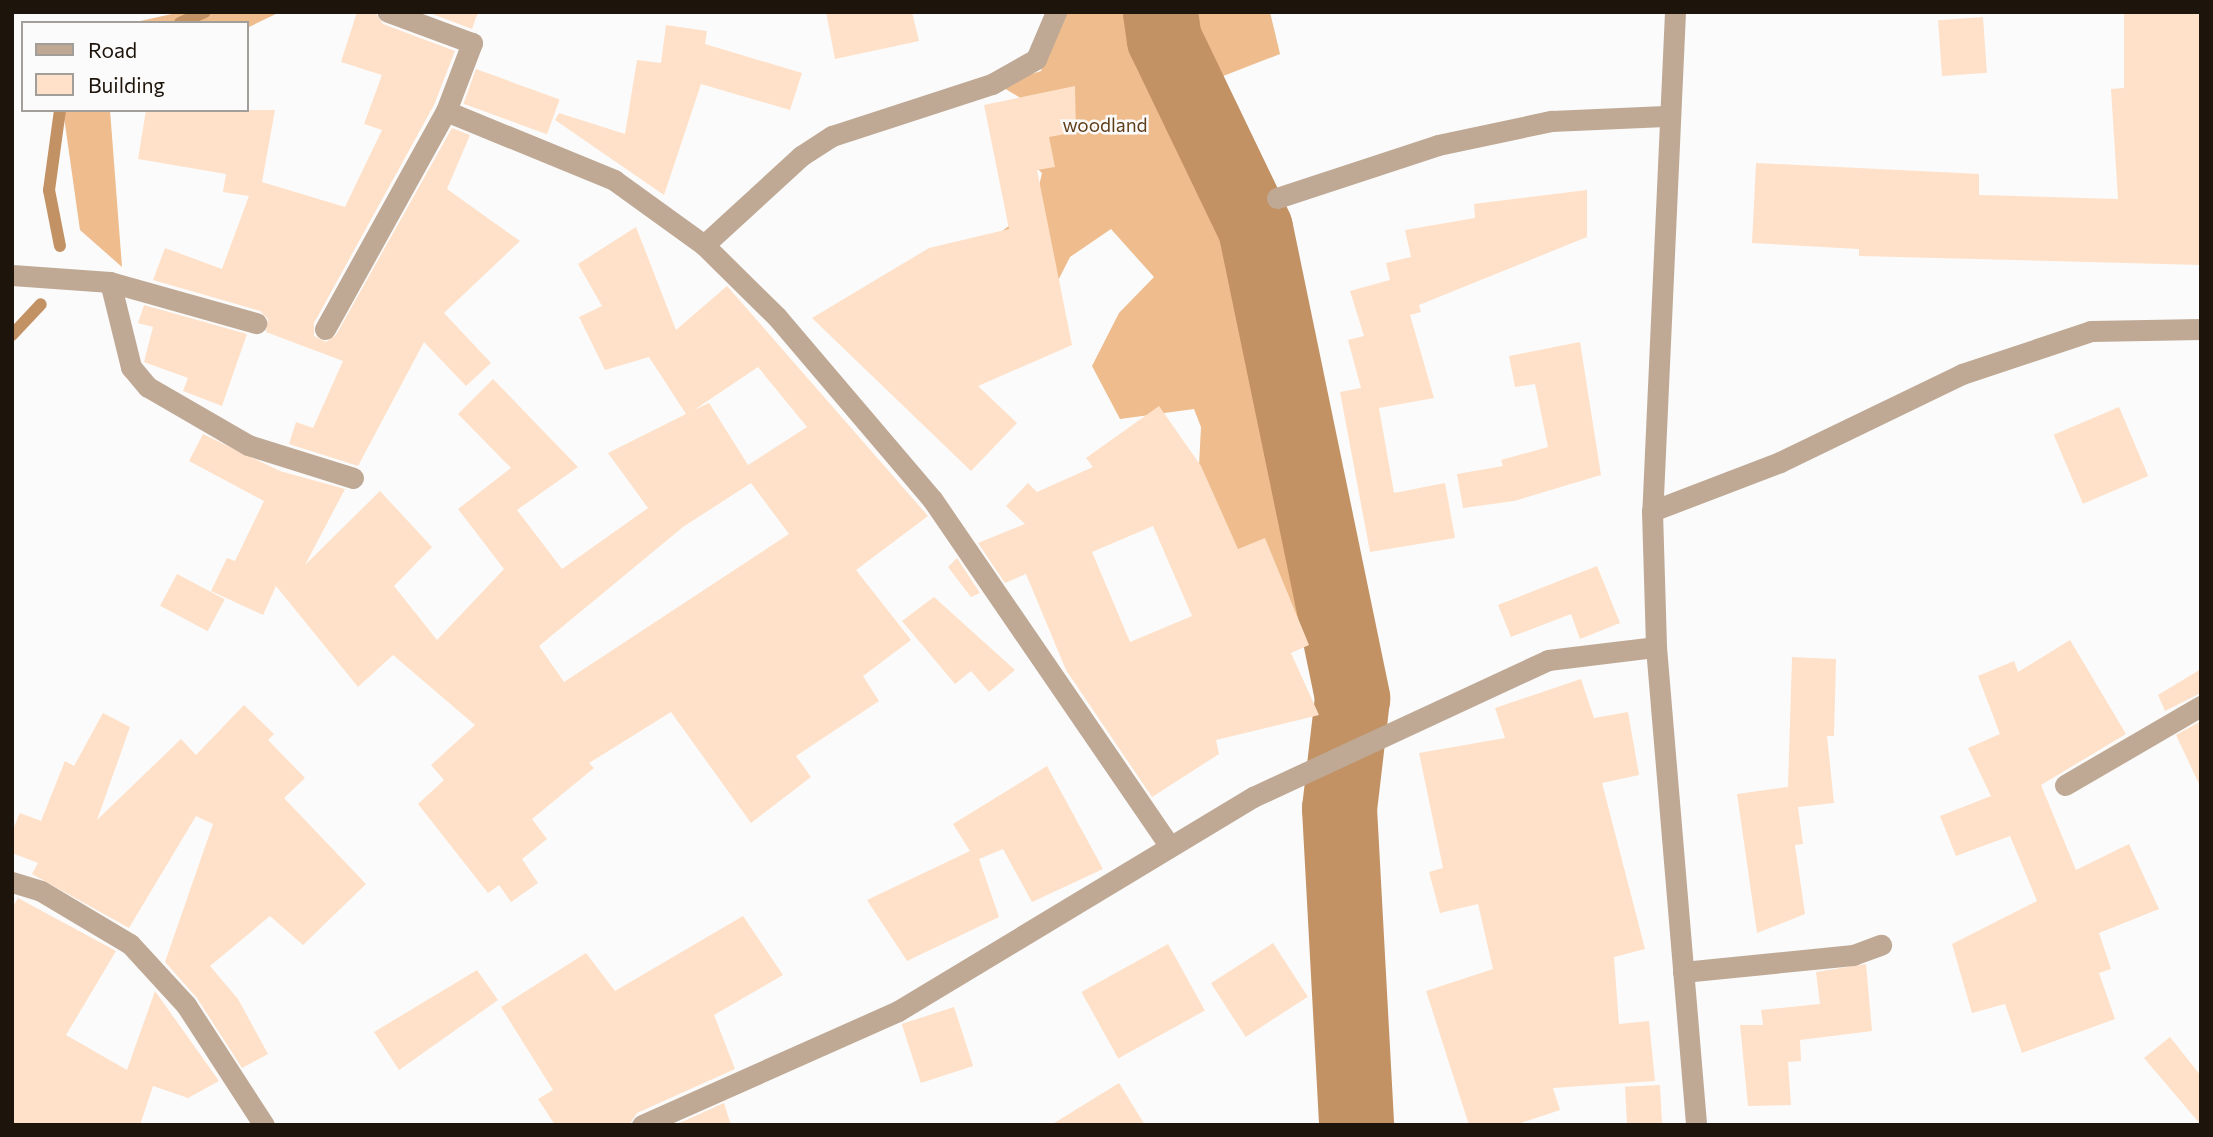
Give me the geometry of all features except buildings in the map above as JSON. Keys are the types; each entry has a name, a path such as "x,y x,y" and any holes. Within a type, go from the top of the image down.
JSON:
{"street":[{"path":"325,330 446,111 472,43 388,12"},
{"path":"704,245 801,156 832,136 992,84 1036,59 1056,12"},
{"path":"1675,12 1665,116 1652,511 1656,648 1696,1125"},
{"path":"446,111 614,180 704,245 777,317 932,499 1170,846"},
{"path":"1277,198 1438,145 1551,121 1665,116"},
{"path":"12,275 110,282 256,323"},
{"path":"110,282 131,368 148,387 248,444 353,478"},
{"path":"1652,511 1780,461 1962,374 2091,331 2201,329"},
{"path":"642,1125 898,1011 1253,797 1548,660 1656,648"},
{"path":"2066,785 2201,706"},
{"path":"12,882 41,891 130,944 186,1005 264,1125"},
{"path":"1683,972 1853,955 1881,945"}],"green space":[{"path":"181,12 280,12 248,28 248,21 140,21"},
{"name":"woodland","path":"1062,12 1155,12 1161,51 1230,229 1252,309 1268,329 1286,473 1314,524 1327,605 1278,645 1199,465 1201,427 1194,409 1120,419 1092,366 1119,313 1154,277 1111,229 1070,257 1037,322 985,244 1034,207 1042,173 1004,138 1022,99 999,85 1041,71"},
{"path":"1165,12 1270,12 1280,54 1195,87"},
{"path":"63,112 110,112 122,267 80,230"}],"waterway":[{"path":"185,21 205,12"},
{"path":"1160,12 1164,39 1255,228 1352,698 1339,808 1356,1125"},
{"path":"60,112 49,190 60,246"},
{"path":"12,335 41,304"}]}
